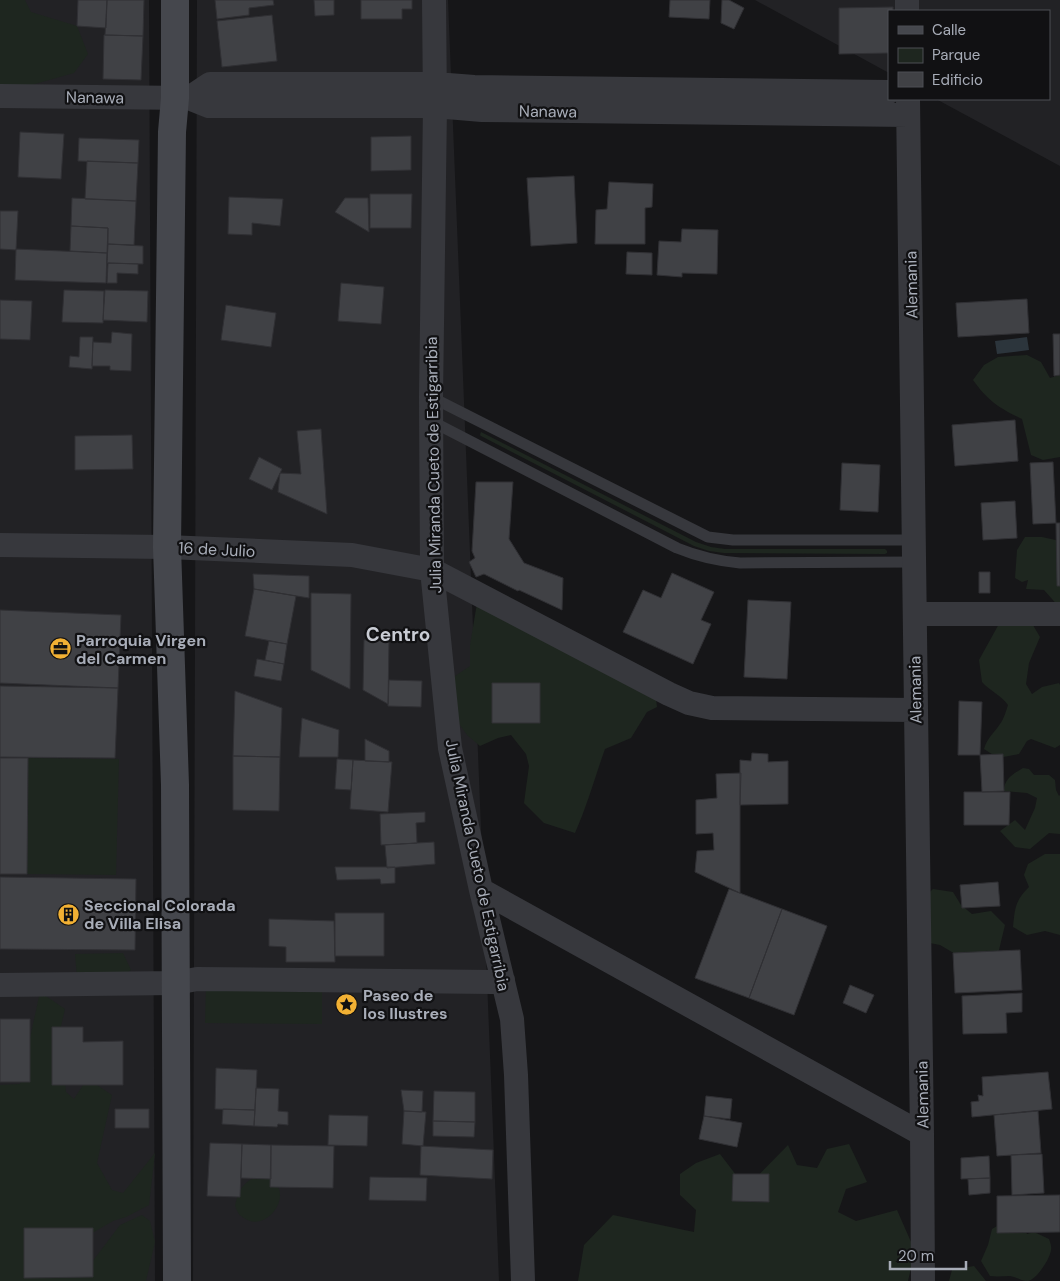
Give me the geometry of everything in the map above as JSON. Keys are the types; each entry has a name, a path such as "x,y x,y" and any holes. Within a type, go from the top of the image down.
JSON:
{"main road":[{"path":"175,0 182,98 172,132 167,547 175,785 177,1281"}],"street":[{"name":"Julia Miranda Cueto de Estigarribia","path":"434,0 435,95 431,397 432,570 450,748 512,1019 516,1075 523,1281"},
{"name":"Nanawa","path":"0,96 182,98 210,84 435,95 474,87 888,92"},
{"name":"Nanawa","path":"435,95 482,110 908,107"},
{"name":"Alemania","path":"908,107 923,1281"},
{"name":"16 de Julio","path":"0,545 167,547 352,555 432,570 689,703 712,708 916,710"},
{"path":"914,614 1060,614"},
{"path":"481,890 922,1134"},
{"path":"0,985 176,983 196,979 492,982 503,980"}],"lane":[{"path":"431,397 708,537 914,551"},
{"path":"431,421 696,556 740,563 914,551"}],"shaded area":[{"path":"0,0 149,0 155,1281 0,1281"},
{"path":"197,0 448,0 499,1281 193,1281"},
{"path":"755,0 1060,0 1060,166 938,100 1050,100 1050,10 888,10 888,72"},
{"path":"1027,337 1029,350 997,354 995,341"}],"green space":[{"path":"0,0 25,0 31,12 77,26 88,54 74,73 3,93 0,91"},
{"path":"1027,355 1041,362 1050,378 1060,375 1060,457 1043,460 1031,455 1022,419 994,403 973,380 984,365 998,357"},
{"path":"481,432 696,542 711,547 725,549 885,549 887,553 724,553 709,551 694,546 481,436"},
{"path":"1025,537 1042,537 1060,541 1060,608 1044,590 1026,589 1028,580 1022,582 1015,578 1017,550"},
{"path":"477,603 613,658 617,680 653,674 657,707 647,712 631,738 605,749 575,833 544,823 524,803 529,766 526,754 511,735 498,738 480,746 467,735 446,705 455,676 470,666 470,645"},
{"path":"1030,620 1040,637 1029,663 1026,684 1032,694 1042,687 1059,683 1060,745 1055,748 1031,739 1027,741 1019,754 998,758 984,749 1003,720 1008,705 982,682 979,660 1000,622"},
{"path":"28,758 119,759 116,875 27,874"},
{"path":"1023,768 1029,769 1034,775 1049,775 1055,780 1056,790 1060,795 1060,834 1049,833 1030,849 1015,847 1000,831 1015,820 1025,830 1035,808 1037,798 1027,793 1004,791 1007,780"},
{"path":"1045,854 1060,854 1060,935 1045,931 1027,935 1013,927 1015,910 1021,896 1029,887 1024,875 1028,864"},
{"path":"933,889 953,892 961,905 972,914 991,911 1005,925 999,950 995,955 957,955 940,945 930,943 919,902"},
{"path":"123,953 131,970 117,981 77,977 75,954"},
{"path":"206,986 322,987 322,1024 205,1023"},
{"path":"40,992 65,1009 54,1056 63,1060 66,1092 74,1099 85,1082 94,1083 112,1095 97,1163 112,1190 123,1193 155,1153 149,1205 126,1217 113,1221 75,1243 89,1266 120,1225 142,1215 150,1221 155,1242 146,1281 0,1281 0,1085 20,1084"},
{"path":"849,1144 867,1182 846,1189 838,1212 856,1221 897,1210 915,1251 908,1281 578,1281 584,1245 613,1215 694,1232 696,1210 680,1195 680,1174 696,1163 720,1154 746,1188 788,1145 797,1165 817,1168 827,1149"},
{"path":"260,1175 270,1178 277,1185 280,1192 280,1200 272,1214 265,1219 258,1222 249,1221 240,1215 235,1206 238,1195 246,1183"},
{"path":"1004,1222 1022,1225 1027,1234 1034,1232 1049,1239 1051,1249 1048,1258 1039,1273 1028,1281 1010,1276 990,1276 981,1261 992,1229"},
{"path":"974,1266 986,1281 949,1281 952,1270"}],"building":[{"path":"78,0 107,0 106,28 77,26"},
{"path":"107,0 144,0 143,36 105,35"},
{"path":"215,0 273,0 274,5 249,8 249,15 217,19"},
{"path":"314,0 334,0 334,15 315,16"},
{"path":"361,0 412,0 412,9 402,9 402,19 361,19"},
{"path":"670,0 710,0 709,19 669,17"},
{"path":"722,0 729,0 744,8 734,29 721,23"},
{"path":"893,7 893,10 888,10 888,53 839,54 839,8"},
{"path":"272,15 277,61 222,67 217,21"},
{"path":"104,35 143,36 141,80 103,79"},
{"path":"20,132 64,134 61,179 18,177"},
{"path":"411,136 411,170 371,171 371,137"},
{"path":"79,138 139,140 138,163 78,161"},
{"path":"87,161 138,163 136,201 85,199"},
{"path":"574,176 577,243 531,246 527,178"},
{"path":"609,182 653,184 652,207 645,208 645,244 595,244 596,210 607,209"},
{"path":"370,194 412,194 411,228 370,228"},
{"path":"229,197 283,199 280,226 252,223 252,235 228,234"},
{"path":"72,198 136,201 134,245 108,244 108,228 71,226"},
{"path":"345,198 368,198 369,232 335,212"},
{"path":"0,211 18,211 16,250 0,249"},
{"path":"71,226 108,228 107,253 70,251"},
{"path":"682,229 718,230 717,274 682,273 682,277 657,275 659,241 681,242"},
{"path":"108,244 143,246 143,264 107,263"},
{"path":"16,249 107,253 106,283 15,280"},
{"path":"627,252 652,253 652,275 626,274"},
{"path":"108,263 138,264 138,274 117,273 117,283 107,283"},
{"path":"341,283 384,287 381,324 338,321"},
{"path":"64,290 104,291 103,323 62,322"},
{"path":"105,290 148,291 147,322 103,320"},
{"path":"1027,299 1029,333 958,337 956,303"},
{"path":"0,300 32,301 30,340 0,339"},
{"path":"226,305 276,313 271,347 221,340"},
{"path":"112,332 132,334 131,371 110,370 110,366 92,366 93,342 111,343"},
{"path":"1053,334 1060,334 1060,375 1054,376"},
{"path":"80,337 93,337 92,369 69,367 70,356 79,357"},
{"path":"1015,420 1018,461 955,466 952,425"},
{"path":"321,429 327,514 278,492 280,473 301,474 297,431"},
{"path":"132,435 133,469 75,470 75,436"},
{"path":"259,457 282,469 272,490 249,479"},
{"path":"1053,462 1056,523 1033,524 1030,463"},
{"path":"842,463 880,465 878,512 840,510"},
{"path":"476,482 513,482 509,539 524,563 563,578 562,610 484,574 476,577 469,562 475,558 472,551"},
{"path":"1015,501 1017,538 983,540 981,503"},
{"path":"1056,523 1060,523 1060,586 1057,586"},
{"path":"979,572 990,572 990,593 979,593"},
{"path":"672,573 714,592 701,620 711,624 693,664 623,632 643,590 661,598"},
{"path":"253,574 309,576 309,598 254,589"},
{"path":"254,589 296,596 287,644 245,636"},
{"path":"311,593 351,594 350,689 311,670"},
{"path":"748,600 791,602 787,679 744,677"},
{"name":"Parroquia Virgen del Carmen","path":"0,610 121,615 118,688 0,683"},
{"path":"364,640 389,640 388,704 363,690"},
{"path":"269,641 287,644 284,664 265,660"},
{"path":"257,659 284,664 281,681 254,676"},
{"path":"389,680 422,681 421,707 388,706"},
{"path":"492,683 540,683 540,723 492,723"},
{"path":"0,686 118,688 115,758 0,757"},
{"path":"235,691 282,708 280,757 233,756"},
{"path":"959,701 982,702 980,755 958,755"},
{"path":"302,718 339,730 338,757 299,757"},
{"path":"365,739 389,751 389,762 365,761"},
{"path":"752,753 768,754 768,762 788,761 788,804 740,805 740,760 751,761"},
{"path":"1003,754 1004,791 982,792 980,755"},
{"path":"233,756 280,757 279,811 233,810"},
{"path":"0,758 28,758 27,874 0,874"},
{"path":"337,759 353,760 351,790 335,789"},
{"path":"353,760 392,762 388,812 350,809"},
{"path":"741,773 740,893 695,872 697,851 714,850 713,833 696,834 696,800 717,798 716,774"},
{"path":"964,792 1010,792 1009,825 964,825"},
{"path":"425,812 425,822 416,823 417,843 381,845 380,814"},
{"path":"434,842 435,864 387,868 385,845"},
{"path":"335,867 395,867 395,883 381,884 380,879 337,880"},
{"name":"Seccional Colorada de Villa Elisa","path":"0,877 136,879 135,950 0,949"},
{"path":"998,882 1000,906 962,908 960,885"},
{"path":"729,889 782,909 749,998 695,978"},
{"path":"782,909 827,926 794,1015 749,998"},
{"path":"335,913 384,913 384,956 335,956"},
{"path":"269,919 334,921 335,962 286,962 286,947 269,946"},
{"path":"1020,950 1022,990 955,993 953,953"},
{"path":"850,985 874,995 866,1013 843,1003"},
{"path":"1022,993 1022,1012 1006,1013 1007,1033 963,1034 962,996"},
{"path":"0,1019 30,1019 30,1082 0,1082"},
{"path":"52,1027 83,1027 83,1042 123,1041 123,1085 52,1085"},
{"path":"216,1068 257,1070 255,1110 215,1109"},
{"path":"1048,1072 1052,1109 972,1117 971,1102 979,1101 978,1095 983,1096 982,1077"},
{"path":"256,1088 279,1089 278,1111 288,1112 288,1125 278,1124 277,1127 254,1126"},
{"path":"401,1090 423,1091 422,1112 404,1111"},
{"path":"434,1091 475,1092 475,1122 433,1121"},
{"path":"706,1096 732,1099 730,1119 704,1116"},
{"path":"115,1109 149,1109 149,1128 115,1128"},
{"path":"223,1109 255,1110 254,1126 222,1124"},
{"path":"404,1111 426,1112 423,1146 402,1144"},
{"path":"1038,1111 1041,1153 997,1156 994,1115"},
{"path":"329,1115 368,1116 367,1146 328,1145"},
{"path":"704,1116 742,1123 737,1147 699,1139"},
{"path":"433,1121 475,1122 474,1137 433,1136"},
{"path":"210,1143 242,1144 240,1197 207,1196"},
{"path":"242,1144 271,1145 271,1179 241,1178"},
{"path":"271,1145 334,1146 333,1188 270,1187"},
{"path":"421,1146 493,1150 492,1179 420,1175"},
{"path":"1042,1154 1044,1193 1012,1195 1011,1155"},
{"path":"989,1156 990,1178 961,1179 961,1158"},
{"path":"733,1174 769,1174 769,1202 732,1201"},
{"path":"370,1177 427,1178 426,1201 369,1200"},
{"path":"990,1178 990,1193 969,1195 968,1179"},
{"path":"1060,1195 1060,1232 997,1233 997,1196"},
{"path":"24,1228 93,1228 93,1277 24,1278"}],"place":[{"name":"Parroquia Virgen del Carmen","path":"60,649"},
{"name":"Seccional Colorada de Villa Elisa","path":"68,914"},
{"name":"Paseo de los Ilustres","path":"347,1004"}],"district":[{"name":"Centro","path":"398,634"}]}
